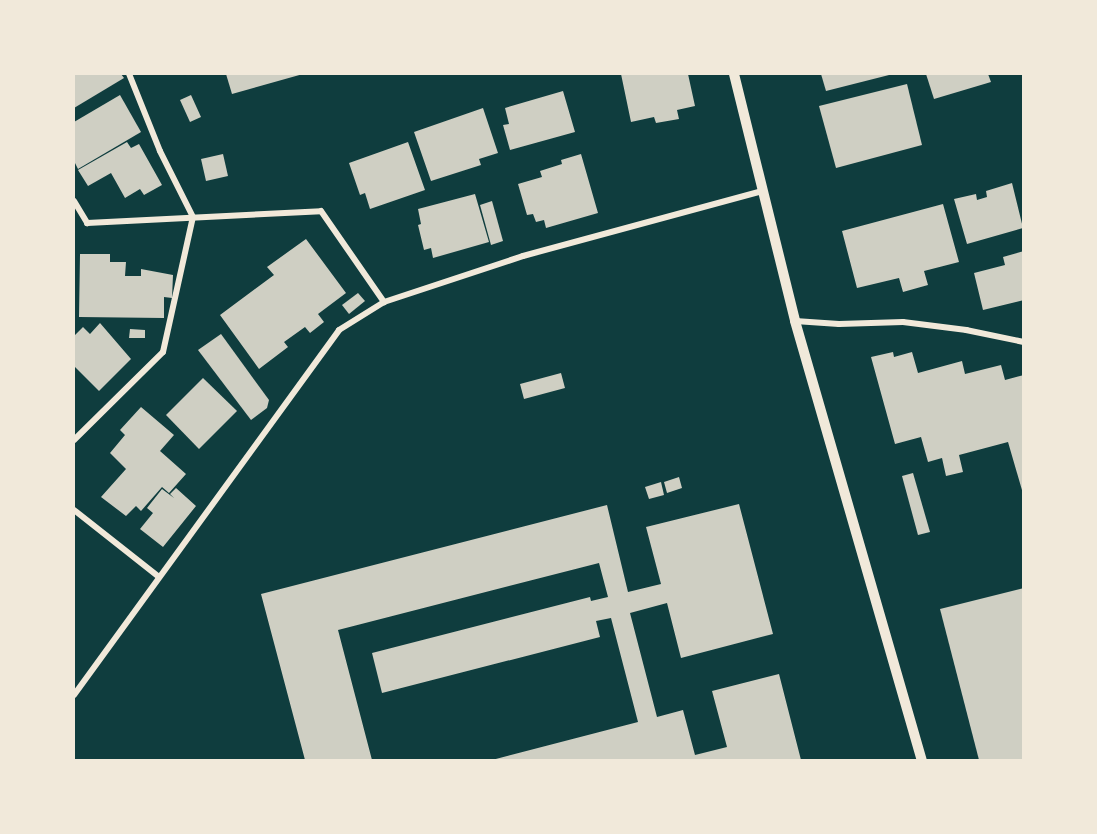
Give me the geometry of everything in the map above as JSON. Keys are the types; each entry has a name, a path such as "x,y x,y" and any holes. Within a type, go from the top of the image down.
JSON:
{"street":[{"path":"74,440 163,352 193,217 160,151 129,74"},
{"path":"734,74 795,321 922,760"},
{"path":"74,695 339,330 384,302 523,256 763,190"},
{"path":"74,201 87,223 321,211 384,302"},
{"path":"795,321 839,324 903,322 966,330 1023,342"},
{"path":"74,510 159,577"}],"building":[{"path":"74,74 121,74 124,78 74,108"},
{"path":"226,74 303,74 232,94"},
{"path":"621,74 688,74 695,106 677,110 679,119 656,123 654,117 631,122"},
{"path":"821,74 893,74 826,91"},
{"path":"926,74 988,74 991,82 934,99"},
{"path":"907,84 922,145 836,168 819,106"},
{"path":"563,91 575,132 510,150 503,125 509,124 505,108"},
{"path":"120,95 141,132 78,169 74,161 74,122"},
{"path":"191,95 201,117 190,122 180,100"},
{"path":"483,108 498,153 479,159 481,165 431,181 414,132"},
{"path":"127,142 131,148 139,144 162,185 144,195 140,189 125,198 111,173 88,186 78,170"},
{"path":"408,142 425,190 370,209 365,193 360,195 349,163"},
{"path":"223,154 228,176 206,181 201,159"},
{"path":"581,154 598,213 546,228 544,220 536,222 533,214 527,215 518,184 542,177 540,171 562,164 561,160"},
{"path":"1012,183 1023,228 967,244 954,199 976,194 977,200 987,197 986,191"},
{"path":"475,194 489,242 433,258 431,248 424,250 418,225 421,224 418,209"},
{"path":"492,201 503,241 491,245 480,205"},
{"path":"943,204 959,262 924,271 928,285 903,292 899,278 857,288 842,231"},
{"path":"306,239 346,293 318,314 324,322 310,333 305,327 284,342 288,347 259,369 220,315 274,275 267,267"},
{"path":"1024,251 1024,300 983,310 974,273 1005,265 1003,257"},
{"path":"80,254 110,254 110,262 126,262 125,276 141,276 141,269 173,275 172,298 164,297 164,318 79,317"},
{"path":"358,293 365,301 349,314 342,305"},
{"path":"100,323 131,359 99,391 74,366 74,336 83,327 90,334"},
{"path":"130,329 145,330 145,338 129,338"},
{"path":"221,334 269,400 267,408 251,420 198,350"},
{"path":"893,352 894,357 912,352 918,373 962,361 965,374 1001,365 1005,380 1024,375 1024,497 1008,442 959,455 963,472 946,476 942,458 928,462 921,437 895,444 871,357"},
{"path":"561,373 565,388 524,399 520,384"},
{"path":"203,378 237,411 199,449 166,415"},
{"path":"141,407 174,435 160,451 186,474 169,493 162,487 141,511 136,506 126,516 101,497 126,469 110,453 125,435 120,430"},
{"path":"913,473 930,532 918,535 902,476"},
{"path":"679,477 682,488 667,493 664,482"},
{"path":"661,482 664,495 649,499 645,487"},
{"path":"176,488 196,506 163,547 140,529 153,513 147,508 162,489 174,498 170,494"},
{"path":"739,504 773,634 681,658 667,603 630,613 657,717 683,710 695,755 727,747 712,691 779,674 801,760 492,760 638,722 611,618 596,621 600,637 382,693 372,653 590,597 591,601 608,597 599,563 338,630 372,760 305,760 261,594 607,505 628,592 661,584 646,527"},
{"path":"1024,588 1024,760 979,760 940,609"}]}
